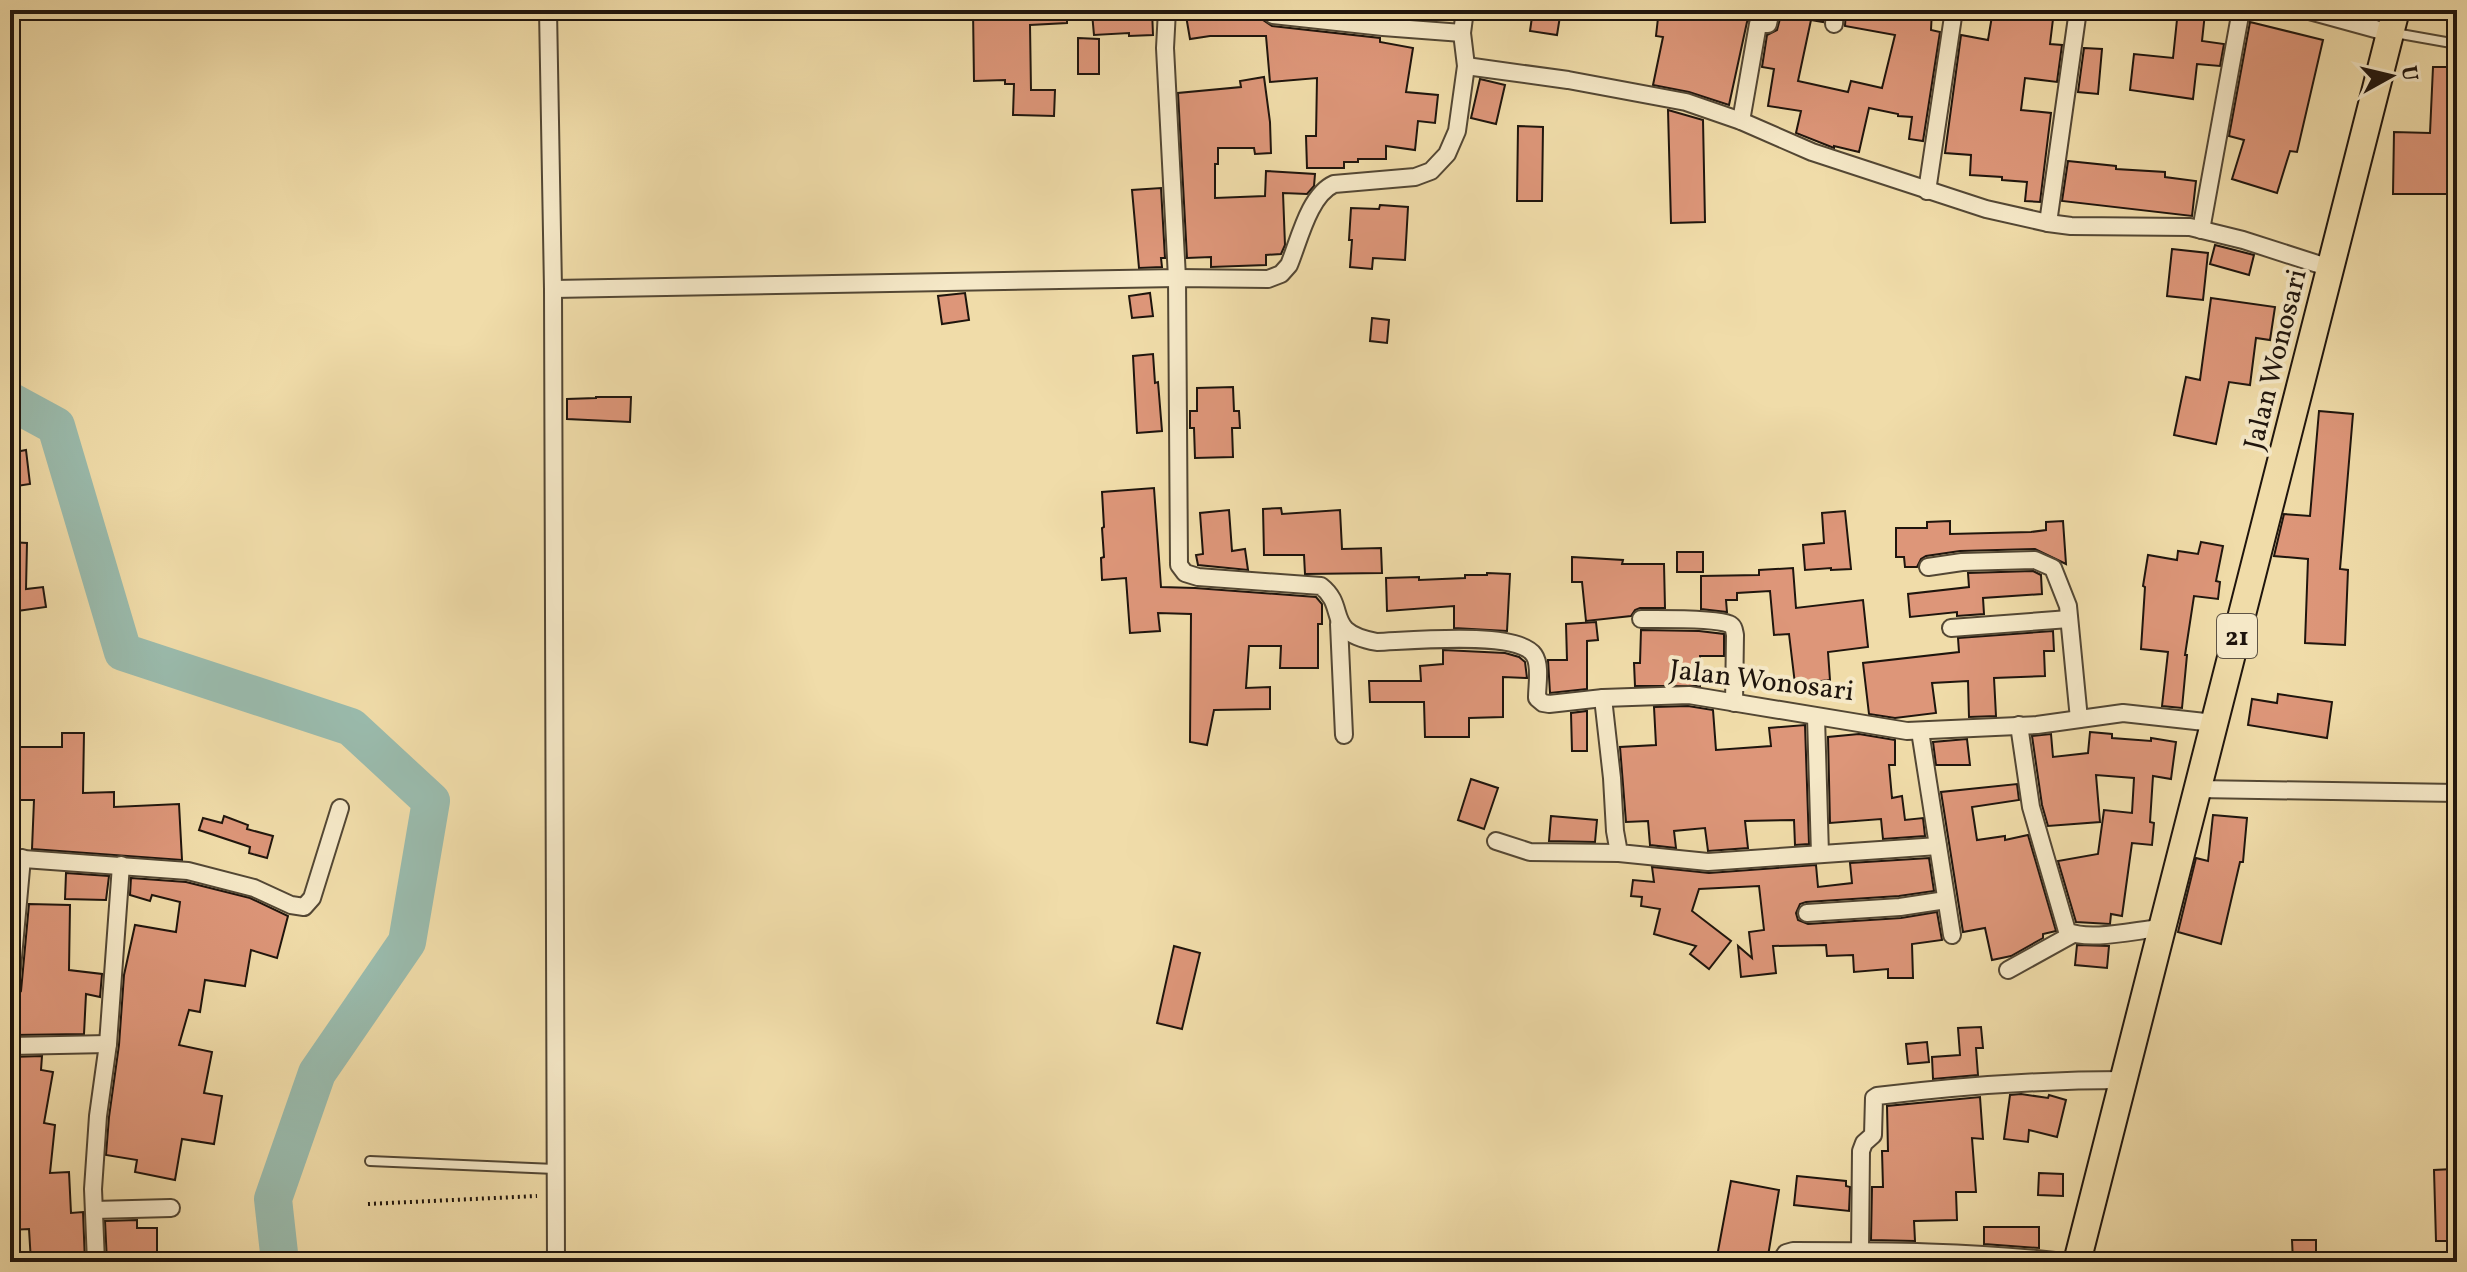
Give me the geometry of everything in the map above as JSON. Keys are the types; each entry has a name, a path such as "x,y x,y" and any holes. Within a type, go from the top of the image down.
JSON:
{"highway":[{"name":"Jalan Wonosari","path":"2077,1262 2393,21"}],"street":[{"path":"548,10 553,289 556,1262"},
{"path":"1167,10 1165,48 1177,278 1179,565 1185,573 1198,577 1321,586 1331,597 1339,624 1344,735"},
{"path":"553,289 1268,279 1281,274 1289,265 1316,200 1325,188 1334,184 1415,177 1431,171 1447,154 1457,131 1466,66 1462,33 1465,10"},
{"path":"1741,121 1758,24 1768,24 1771,10"},
{"path":"1927,191 1954,10"},
{"path":"2048,223 2078,10"},
{"path":"2201,230 2241,10"},
{"path":"2306,10 2393,21"},
{"path":"1273,15 1462,33"},
{"path":"1466,66 1568,80 1686,102 1741,121 1812,152 1986,209 2071,226 2190,227 2243,240 2330,268"},
{"path":"1928,567 1962,562 2035,560 2053,568 2068,606 2079,719"},
{"path":"1641,619 1702,620 1729,624 1735,635 1734,703"},
{"path":"1951,628 2069,619"},
{"name":"Jalan Wonosari","path":"1339,624 1358,638 1377,642 1499,639 1522,644 1532,651 1537,660 1537,698 1549,704 1603,698 1689,695 1907,731 2019,725 2123,713 2214,723"},
{"path":"1603,698 1619,853"},
{"path":"1816,717 1820,854"},
{"path":"2019,725 2031,807 2067,931 2089,935 2161,928"},
{"path":"1920,731 1952,935"},
{"path":"2198,789 2457,793"},
{"path":"10,990 16,858 188,871 254,888 291,905 304,907 312,898 340,808"},
{"path":"1496,841 1530,852 1619,853 1708,862 1938,846"},
{"path":"96,1262 94,1210 98,1116 108,1044 121,865"},
{"path":"1807,913 1900,907 1946,900"},
{"path":"2008,970 2073,934"},
{"path":"10,1046 108,1044"},
{"path":"1860,1251 1861,1151 1873,1135 1874,1098 1877,1096 2068,1080 2124,1080"},
{"path":"94,1210 171,1208"},
{"path":"1780,1262 1786,1253 1793,1251 1979,1255 2064,1262"}],"lane":[{"path":"2393,21 2457,44"},
{"path":"370,1161 555,1169"}],"path":[{"path":"368,1204 555,1196"}],"building":[{"path":"973,10 1067,10 1067,23 1030,25 1031,90 1055,90 1054,116 1013,115 1014,84 1005,84 1005,80 974,81"},
{"path":"1152,10 1153,35 1094,35 1092,13"},
{"path":"1185,10 1263,10 1263,20 1272,26 1380,38 1380,42 1413,48 1406,92 1438,95 1435,123 1418,121 1415,150 1386,146 1386,159 1344,162 1344,168 1307,168 1306,136 1316,136 1317,78 1270,82 1266,36 1190,39"},
{"path":"1533,10 1561,10 1557,35 1530,31"},
{"path":"1674,10 1736,10 1754,14 1747,22 1729,105 1653,85 1663,37 1656,36 1658,18 1673,19"},
{"path":"1805,10 1824,10 1823,22 1811,20 1798,81 1848,92 1851,81 1882,88 1895,35 1845,26 1846,10 1932,10 1931,30 1940,32 1923,141 1909,139 1912,117 1869,108 1859,152 1834,148 1796,133 1801,111 1768,106 1774,69 1762,67 1767,35 1777,30 1782,11 1805,15"},
{"path":"1993,10 2024,10 2023,15 2053,19 2050,44 2062,45 2057,82 2025,78 2021,110 2051,113 2040,202 2025,201 2027,182 1970,175 1971,155 1945,153 1961,35 1988,40"},
{"path":"2178,10 2205,13 2202,41 2224,44 2220,66 2197,64 2193,99 2130,90 2134,54 2173,58"},
{"path":"2250,22 2323,40 2297,152 2290,151 2277,193 2232,179 2244,140 2229,136"},
{"path":"1078,38 1099,39 1099,74 1078,74"},
{"path":"2084,48 2102,49 2098,94 2078,92"},
{"path":"2433,67 2457,67 2457,194 2393,194 2394,132 2430,133"},
{"path":"1264,77 1271,153 1255,154 1254,148 1218,148 1215,198 1265,196 1266,171 1315,174 1314,186 1307,194 1283,193 1285,245 1281,254 1266,255 1266,265 1211,267 1211,257 1187,258 1178,93 1241,87 1240,81"},
{"path":"1480,79 1505,85 1496,124 1471,118"},
{"path":"1668,110 1703,120 1705,222 1671,223"},
{"path":"1518,126 1543,127 1542,201 1517,201"},
{"path":"2068,161 2116,166 2116,169 2165,172 2165,177 2196,181 2192,216 2062,201"},
{"path":"1161,188 1165,258 1161,258 1162,267 1139,268 1132,190"},
{"path":"1380,205 1408,207 1405,260 1373,258 1372,269 1350,267 1351,208 1379,209"},
{"path":"2215,245 2254,255 2249,275 2210,264"},
{"path":"2172,249 2208,253 2203,300 2167,296"},
{"path":"965,293 969,320 942,324 938,296"},
{"path":"1150,293 1153,316 1132,318 1129,296"},
{"path":"2211,298 2275,307 2270,340 2256,338 2250,385 2229,382 2216,444 2174,435 2186,377 2200,380"},
{"path":"1372,318 1389,320 1387,343 1370,341"},
{"path":"1153,354 1162,431 1137,433 1133,356"},
{"path":"1233,387 1234,411 1239,411 1240,428 1232,428 1233,457 1195,458 1190,411 1197,411 1197,388"},
{"path":"631,397 630,422 567,419 567,399"},
{"path":"2319,411 2353,414 2340,569 2348,570 2345,645 2305,643 2308,559 2274,556 2284,514 2310,516"},
{"path":"26,450 30,484 10,487 10,453"},
{"path":"1154,488 1161,587 1316,597 1322,604 1322,624 1318,624 1318,668 1280,668 1281,646 1249,646 1246,688 1270,687 1270,709 1214,710 1207,745 1190,742 1191,614 1158,613 1160,631 1130,633 1126,578 1102,580 1102,492"},
{"path":"1281,508 1282,514 1340,510 1342,549 1381,548 1382,573 1305,574 1304,555 1264,555 1263,509"},
{"path":"1229,510 1232,551 1245,549 1248,570 1198,565 1196,555 1203,554 1200,513"},
{"path":"1845,511 1851,569 1805,570 1803,545 1824,543 1822,513"},
{"path":"1950,521 1950,534 2031,532 2046,530 2046,522 2063,521 2066,564 2035,549 1960,551 1926,556 1917,567 1905,567 1904,557 1896,557 1896,528 1927,528 1927,522"},
{"path":"10,542 27,543 26,589 43,587 46,607 10,612"},
{"path":"2201,542 2223,546 2216,581 2220,582 2218,599 2194,596 2185,655 2182,708 2162,706 2168,652 2141,649 2143,586 2148,555 2177,560 2178,551 2198,554"},
{"path":"1677,552 1703,552 1703,572 1677,572"},
{"path":"1572,557 1623,560 1622,564 1664,564 1665,608 1640,608 1631,616 1586,621 1582,582 1572,582"},
{"path":"1793,568 1796,608 1863,600 1868,647 1828,652 1830,680 1795,684 1789,634 1774,635 1770,591 1737,593 1737,600 1726,600 1727,612 1701,609 1701,576 1759,575 1759,570"},
{"path":"2033,571 2041,575 2042,594 1983,598 1984,614 1957,616 1957,612 1910,617 1908,594 1969,587 1968,573"},
{"path":"1510,574 1507,631 1454,628 1454,606 1387,611 1386,578 1465,578 1465,575"},
{"path":"1596,622 1598,640 1587,641 1587,689 1550,693 1548,660 1567,660 1566,624"},
{"path":"1641,630 1724,634 1724,656 1700,656 1700,686 1635,686 1634,663 1640,663"},
{"path":"2053,631 2054,651 2044,651 2045,676 1994,678 1996,716 1969,717 1968,681 1932,683 1936,713 1895,718 1869,714 1863,663 1959,652 1958,638"},
{"path":"1443,650 1505,653 1525,662 1527,678 1503,677 1503,717 1469,718 1469,737 1425,737 1424,702 1370,702 1369,681 1421,681 1420,666 1443,664"},
{"path":"2278,694 2332,702 2327,738 2248,725 2252,699 2277,703"},
{"path":"1688,706 1713,710 1716,750 1771,746 1769,728 1805,725 1809,844 1795,845 1794,820 1745,821 1748,848 1708,851 1705,828 1674,831 1676,848 1650,845 1648,821 1626,822 1620,747 1656,745 1654,707"},
{"path":"1587,711 1587,751 1572,751 1571,713"},
{"path":"2090,732 2112,734 2112,738 2151,741 2151,738 2176,742 2171,779 2153,776 2152,845 2132,843 2122,916 2111,914 2110,924 2076,922 2058,861 2098,854 2104,810 2132,813 2134,778 2096,775 2100,822 2048,826 2032,736 2051,734 2053,757 2088,753"},
{"path":"62,733 84,733 83,793 114,792 114,807 179,804 182,860 32,849 34,800 13,800 13,776 19,776 19,747 62,747"},
{"path":"1859,734 1895,740 1895,765 1889,765 1892,798 1902,796 1905,820 1923,818 1925,836 1883,839 1881,819 1830,823 1828,737"},
{"path":"1967,739 1970,765 1936,765 1933,742"},
{"path":"1471,779 1498,788 1484,829 1458,820"},
{"path":"2017,784 2019,800 1972,807 1977,840 2005,836 2005,840 2028,835 2056,931 2043,934 2043,938 2011,956 1992,960 1985,928 1963,932 1941,792"},
{"path":"2213,815 2247,818 2243,862 2240,862 2221,944 2178,932 2196,858 2208,861"},
{"path":"224,816 248,825 247,829 273,836 267,858 249,853 250,847 199,830 203,818 222,823"},
{"path":"1551,816 1597,820 1595,842 1549,841"},
{"path":"1929,858 1934,891 1806,902 1800,904 1796,913 1798,920 1808,924 1901,918 1937,912 1942,940 1912,944 1913,978 1888,978 1888,969 1854,972 1853,955 1827,956 1826,945 1773,946 1776,973 1741,977 1738,946 1752,958 1749,932 1764,930 1759,886 1699,889 1692,911 1731,941 1709,969 1690,954 1696,946 1654,934 1660,909 1641,906 1642,897 1631,896 1633,880 1654,882 1652,867 1709,873 1816,865 1818,887 1852,883 1850,863"},
{"path":"66,873 109,876 106,900 65,899"},
{"path":"131,878 186,882 250,898 288,916 277,958 251,950 245,986 205,980 200,1012 189,1010 179,1045 212,1052 204,1093 222,1096 214,1144 182,1139 175,1180 135,1172 137,1160 106,1155 124,975 135,925 176,932 180,902 152,895 150,901 130,895"},
{"path":"29,904 70,905 69,970 102,974 100,997 86,994 84,1034 13,1035 14,1025 11,1024 14,1000 21,991"},
{"path":"2077,945 2109,946 2107,968 2075,965"},
{"path":"1174,946 1200,953 1182,1029 1157,1023"},
{"path":"1981,1027 1983,1048 1976,1048 1978,1075 1933,1079 1932,1057 1960,1055 1958,1028"},
{"path":"1927,1042 1929,1062 1908,1064 1906,1044"},
{"path":"42,1056 41,1070 53,1072 44,1123 55,1125 50,1173 69,1172 71,1213 83,1212 85,1262 31,1262 29,1229 10,1230 11,1057"},
{"path":"2010,1095 2048,1098 2049,1095 2066,1100 2057,1137 2029,1130 2028,1142 2004,1139"},
{"path":"1980,1097 1983,1139 1972,1138 1976,1192 1956,1192 1957,1220 1914,1221 1915,1241 1871,1240 1872,1187 1883,1187 1882,1151 1888,1151 1887,1106"},
{"path":"2452,1169 2454,1241 2436,1241 2434,1170"},
{"path":"2039,1173 2063,1174 2063,1196 2038,1195"},
{"path":"1797,1176 1846,1181 1846,1186 1850,1187 1849,1211 1794,1205"},
{"path":"1731,1181 1779,1190 1767,1262 1716,1262"},
{"path":"137,1220 137,1228 157,1228 157,1260 107,1262 105,1221"},
{"path":"1984,1227 2039,1227 2039,1248 1984,1244"},
{"path":"2292,1240 2316,1240 2316,1262 2293,1262"}],"waterway":[{"path":"10,401 56,426 123,652 351,727 431,801 407,942 317,1073 273,1199 280,1262"}]}
